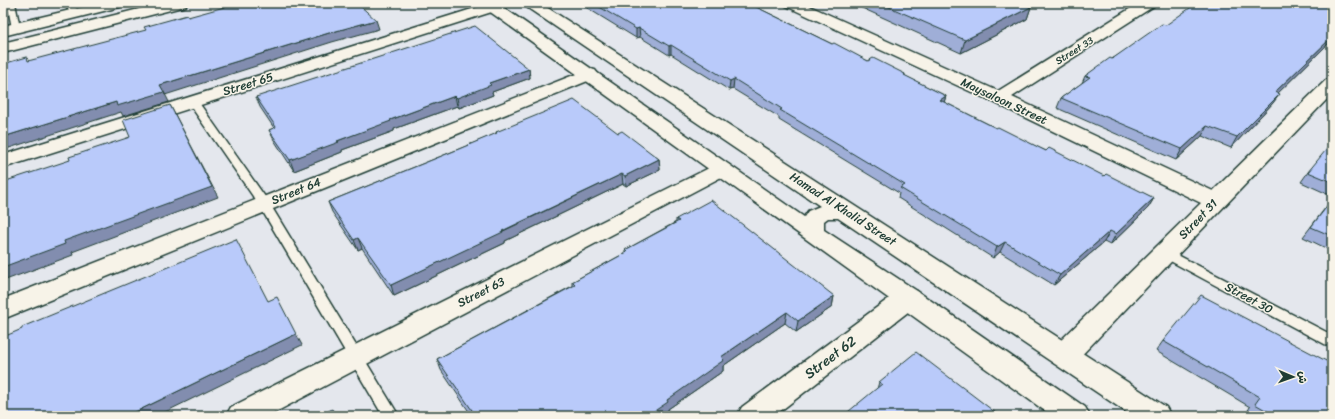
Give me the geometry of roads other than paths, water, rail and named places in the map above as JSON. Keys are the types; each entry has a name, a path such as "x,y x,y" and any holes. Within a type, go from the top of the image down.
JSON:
{"street":[{"path":"9,30 74,8 118,3"},
{"path":"3,48 180,3"},
{"name":"Hamad Al Khalid Street","path":"530,3 1156,416"},
{"name":"Maysaloon Street","path":"791,3 999,98 1216,201"},
{"name":"Street 33","path":"999,98 1149,3"},
{"path":"490,5 722,168 813,234 908,298 1075,416"},
{"name":"Street 65","path":"3,162 490,5"},
{"name":"Street 64","path":"3,309 589,74"},
{"name":"Street 31","path":"1064,355 1332,84"},
{"name":"Street 63","path":"240,416 722,168"},
{"path":"761,196 778,198 792,193 798,188 799,181"},
{"path":"813,234 811,225 814,218 822,212 833,210 845,211"},
{"name":"Street 62","path":"752,416 908,298"}],"lane":[{"path":"9,30 11,3"},
{"path":"193,102 264,204 391,416"},
{"name":"Street 30","path":"1166,253 1332,342"}]}
